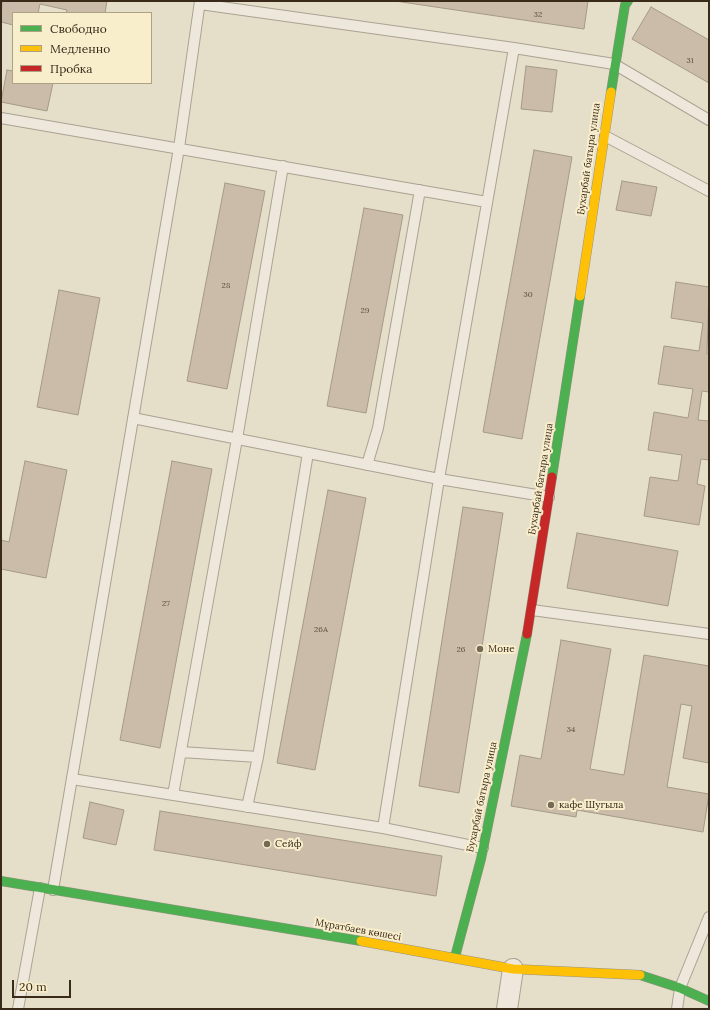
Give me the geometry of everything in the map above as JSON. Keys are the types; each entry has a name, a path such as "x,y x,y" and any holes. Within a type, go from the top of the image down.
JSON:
{"street":[{"name":"Бухарбай батыра улица","path":"456,957 483,848 532,610 605,136 614,64 625,5 628,1"},
{"name":"Мұратбаев көшесі","path":"1,881 456,957 513,969 638,974 680,988 709,1001"},
{"path":"507,1009 513,969"}],"lane":[{"path":"53,890 179,148 200,2 614,64 709,120"},
{"path":"383,828 439,479 514,48"},
{"path":"1,118 487,202"},
{"path":"605,136 709,191"},
{"path":"173,795 237,439 283,166"},
{"path":"367,465 378,428 420,190"},
{"path":"133,418 439,479 549,498"},
{"path":"247,807 258,757 308,453"},
{"path":"532,610 709,634"},
{"path":"181,752 258,757"},
{"path":"72,779 383,828 483,848"},
{"path":"18,1009 40,888"},
{"path":"677,1009 680,988 709,917"}],"building":[{"path":"2,1 107,1 105,12 66,12 67,10 40,4 38,12 12,12 12,25 1,22"},
{"path":"395,1 588,1 584,29"},
{"path":"651,7 709,40 709,83 632,39"},
{"path":"526,66 557,70 552,112 521,109"},
{"path":"7,70 12,71 12,84 53,84 47,111 1,102"},
{"path":"534,150 572,157 522,439 483,432"},
{"path":"622,181 657,187 651,216 616,210"},
{"path":"225,183 265,191 227,389 187,381"},
{"path":"364,208 403,215 366,413 327,406"},
{"path":"676,282 709,287 707,354 709,354 709,392 702,391 698,420 709,421 709,460 701,459 697,484 705,486 699,525 644,516 650,477 678,481 682,455 648,450 654,412 688,418 693,389 658,384 664,346 699,351 703,323 671,318"},
{"path":"59,290 100,298 78,415 37,407"},
{"path":"25,461 67,470 46,578 1,569 1,540 9,542"},
{"path":"172,461 212,469 160,748 120,740"},
{"path":"328,490 366,498 315,770 277,763"},
{"path":"463,507 503,513 459,793 419,786"},
{"path":"577,533 678,551 668,606 567,588"},
{"path":"561,640 611,649 590,769 624,775 644,655 709,666 709,763 683,758 692,706 681,704 667,787 709,794 703,832 577,810 576,817 511,806 520,755 541,759"},
{"path":"90,802 124,810 116,845 83,838"},
{"path":"160,811 442,856 436,896 154,850"}],"traffic: fast":[{"path":"611,92 625,5 628,1"},
{"path":"552,477 580,296"},
{"path":"455,957 481,859 527,634"},
{"path":"1,881 361,941"},
{"path":"640,975 680,988 709,1001"}],"traffic: slow":[{"path":"580,296 611,92"},
{"path":"361,941 513,969 640,975"}],"traffic: jam":[{"path":"527,634 552,477"}],"place":[{"name":"Моне","path":"480,649"},
{"name":"кафе Шугыла","path":"551,805"},
{"name":"Сейф","path":"267,844"}]}
